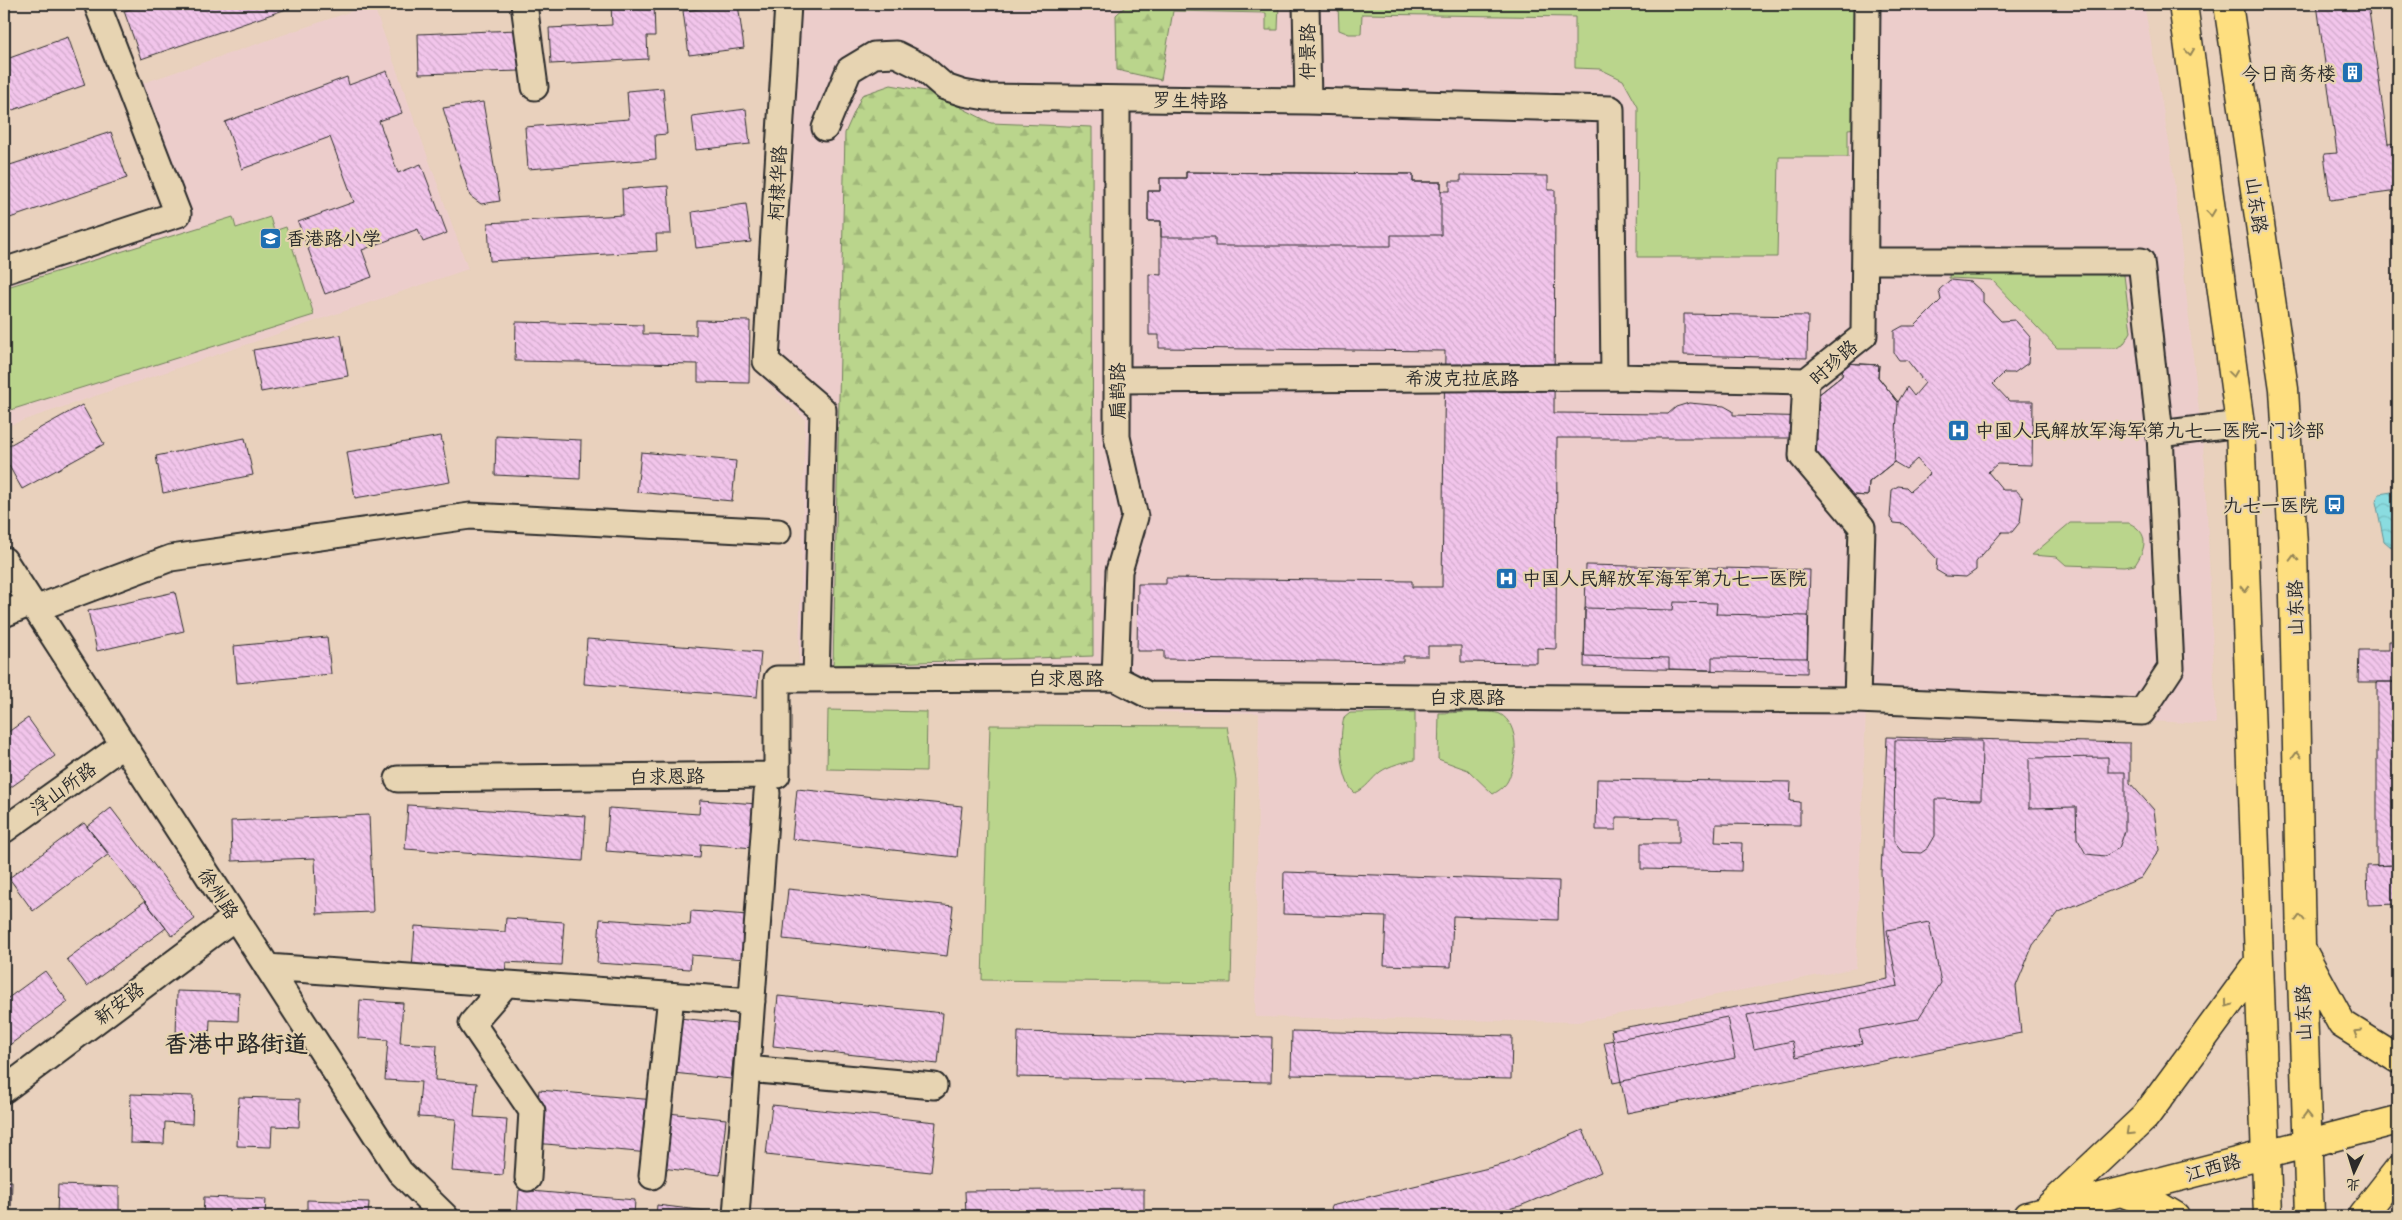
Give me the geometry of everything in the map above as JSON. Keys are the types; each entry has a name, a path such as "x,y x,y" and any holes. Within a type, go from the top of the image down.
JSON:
{"main road":[{"path":"2183,4 2240,424 2257,965 2268,1216"},
{"name":"山东路","path":"2228,4 2284,389 2293,545 2301,947 2310,1216"},
{"path":"2301,947 2342,1024 2398,1059"},
{"path":"2036,1215 2145,1117 2257,965"},
{"name":"江西路","path":"2036,1215 2266,1153 2398,1120"},
{"path":"2362,1216 2398,1170"},
{"path":"2120,1192 2160,1207 2174,1216"}],"street":[{"path":"4,271 178,214 97,4"},
{"path":"524,4 535,87"},
{"name":"柯棣华路","path":"788,4 766,361 823,410 816,679"},
{"name":"仲景路","path":"1306,4 1308,101"},
{"name":"时珍路","path":"1856,700 1862,527 1802,456 1806,381 1864,335 1867,4"},
{"name":"罗生特路","path":"825,128 849,70 874,55 896,54 922,67 945,87 963,93 986,97 1308,101 1611,109 1614,377"},
{"name":"扁鹊路","path":"1114,678 1119,571 1135,516 1117,437 1117,99"},
{"path":"1865,261 2141,261 2160,434 2240,424"},
{"name":"希波克拉底路","path":"1117,380 1614,377 1806,381"},
{"name":"白求恩路","path":"398,779 778,775 777,679 1114,678 1148,695 1856,700 2142,712 2171,668 2160,434"},
{"path":"4,614 33,606 171,558 470,516 778,532"},
{"name":"徐州路","path":"4,560 400,1172 445,1216"},
{"name":"浮山所路","path":"4,830 123,745"},
{"path":"736,1216 767,793"},
{"name":"新安路","path":"4,1090 235,917"},
{"path":"267,967 752,1001"},
{"path":"506,984 472,1024 532,1111 528,1178"},
{"path":"652,1176 671,996"},
{"path":"747,1069 934,1086"}],"shaded area":[{"name":"香港路小学","path":"373,4 468,269 4,427 4,264 164,211 120,91"},
{"name":"中国人民解放军海军第九七一医院","path":"777,4 2144,4 2171,153 2205,466 2216,724 1866,709 1856,968 1578,1022 1255,1017 1259,713 1158,712 1103,690 798,694 805,419 753,369"}],"green space":[{"path":"1128,4 1279,4 1278,30 1266,30 1266,13 1173,11 1161,80 1117,70 1116,15"},
{"path":"1338,4 1858,6 1858,128 1848,129 1848,157 1779,157 1777,257 1637,257 1638,107 1623,80 1600,69 1575,68 1575,17 1362,14 1361,34 1349,34 1339,30"},
{"path":"891,85 931,92 991,123 1092,127 1093,656 833,665 845,133 862,95"},
{"path":"233,217 236,228 270,217 274,231 286,227 314,315 4,412 4,288"},
{"path":"1950,265 2118,270 2124,275 2131,332 2123,345 2116,348 2057,348 1992,280 1949,278"},
{"path":"2070,523 2129,523 2136,527 2143,536 2142,553 2135,565 2124,567 2066,565 2057,557 2032,555"},
{"path":"828,710 927,712 926,771 827,769"},
{"path":"1415,712 1415,760 1397,764 1384,770 1355,793 1346,779 1342,758 1342,726 1344,718 1350,713"},
{"path":"1489,712 1500,714 1506,719 1514,734 1515,753 1512,771 1506,783 1500,789 1493,794 1468,770 1438,759 1439,713"},
{"path":"990,725 1227,726 1236,780 1231,983 982,980"}],"water":[{"path":"2398,491 2398,553 2384,541 2376,502 2379,494"}],"building":[{"path":"146,4 301,4 141,59 124,11"},
{"path":"611,4 654,4 655,36 647,36 648,59 551,64 549,28 612,25"},
{"path":"738,4 744,48 689,55 683,11"},
{"name":"今日商务楼","path":"2317,4 2368,4 2388,144 2398,143 2398,191 2330,200 2324,154 2337,153"},
{"path":"518,30 520,71 419,74 418,34"},
{"path":"68,37 85,85 4,113 4,60"},
{"path":"387,71 402,113 379,121 398,173 421,164 447,233 423,242 418,229 362,250 372,277 325,294 298,222 354,202 330,137 242,169 225,122 347,77 349,85"},
{"path":"663,88 667,134 655,135 656,159 528,169 525,127 629,119 627,91"},
{"path":"483,102 500,201 481,204 470,196 443,108"},
{"path":"746,109 750,144 696,150 692,116"},
{"path":"111,132 127,178 4,220 4,167"},
{"path":"1186,172 1413,174 1413,182 1441,182 1441,191 1450,191 1450,181 1461,181 1461,175 1548,176 1548,190 1555,190 1554,413 1668,414 1676,407 1689,403 1724,406 1733,411 1733,415 1817,417 1818,395 1842,376 1843,363 1879,365 1878,377 1898,402 1907,387 1914,396 1925,383 1907,360 1899,360 1894,353 1894,331 1903,326 1915,326 1941,300 1939,290 1950,280 1971,282 1983,293 1983,302 2001,321 2015,320 2030,337 2028,363 2014,373 2004,373 1993,384 2009,401 2033,401 2032,465 1997,464 1988,472 2003,490 2016,490 2023,498 2020,522 2012,532 2002,532 1976,562 1976,570 1966,577 1946,576 1936,570 1937,559 1904,524 1894,523 1890,518 1892,490 1898,486 1906,487 1910,491 1930,474 1917,459 1906,469 1894,462 1869,482 1868,496 1838,494 1839,481 1816,459 1817,438 1557,438 1556,649 1537,648 1537,663 1461,662 1461,646 1428,646 1428,656 1403,656 1403,662 1164,659 1164,651 1137,651 1138,584 1166,584 1166,578 1412,581 1412,587 1442,587 1445,351 1159,348 1159,335 1149,335 1149,274 1161,275 1161,221 1148,221 1148,191 1160,191 1160,178 1186,178"},
{"path":"1186,172 1413,174 1413,182 1441,182 1441,235 1391,235 1391,246 1215,246 1215,237 1161,237 1161,221 1148,221 1148,191 1160,191 1160,178 1186,178"},
{"path":"668,186 671,234 656,234 657,251 490,261 488,223 623,215 622,189"},
{"path":"746,204 751,242 696,248 692,212"},
{"path":"1684,314 1808,316 1807,358 1684,355"},
{"path":"696,320 750,321 749,383 698,382 698,364 515,361 516,322 643,325 643,334 696,335"},
{"path":"341,335 348,376 261,392 253,350"},
{"path":"1843,363 1879,365 1878,377 1898,402 1894,462 1869,482 1868,496 1838,494 1839,481 1816,459 1818,395 1842,376"},
{"path":"82,405 104,444 22,489 4,457 4,448"},
{"path":"441,436 450,482 355,498 347,452"},
{"path":"496,436 581,440 580,479 495,475"},
{"path":"245,438 253,475 163,493 156,456"},
{"path":"641,452 736,461 732,501 637,492"},
{"path":"1586,565 1810,570 1807,673 1584,667"},
{"path":"175,592 184,631 97,651 88,611"},
{"path":"1674,602 1717,603 1716,614 1808,616 1807,658 1712,657 1712,670 1669,669 1669,658 1584,656 1585,608 1673,610"},
{"path":"327,637 331,674 237,683 234,646"},
{"path":"587,639 761,652 757,697 584,684"},
{"path":"2389,641 2398,641 2398,682 2358,682 2359,650 2389,650"},
{"path":"2377,682 2398,682 2398,854 2395,854 2394,865 2377,866"},
{"path":"28,718 55,756 4,792 4,735"},
{"path":"1887,737 2130,743 2130,783 2154,810 2159,850 2141,878 2059,912 2033,945 2016,986 2021,1033 1627,1113 1611,1030 1888,979 1881,873"},
{"path":"1895,740 1982,741 1981,800 1935,799 1935,836 1928,848 1921,853 1902,852 1894,842"},
{"path":"2108,757 2108,772 2125,772 2125,831 2119,848 2105,856 2086,854 2077,838 2076,807 2029,808 2029,758"},
{"path":"1597,779 1791,782 1790,801 1800,802 1800,825 1716,824 1715,842 1742,843 1741,871 1641,869 1641,843 1679,843 1679,818 1616,817 1616,830 1596,830"},
{"path":"797,789 962,806 957,857 792,839"},
{"path":"700,800 758,804 755,848 701,844 700,858 606,851 609,808 699,814"},
{"path":"408,805 586,816 583,861 405,849"},
{"path":"111,808 195,919 172,936 87,827"},
{"path":"369,815 373,912 317,914 315,858 232,861 231,821"},
{"path":"84,823 109,854 33,911 9,878"},
{"path":"2395,854 2398,854 2398,904 2368,905 2367,866 2394,865"},
{"path":"1284,872 1559,881 1558,920 1453,916 1451,967 1384,965 1386,917 1283,914"},
{"path":"788,889 953,906 947,956 783,939"},
{"path":"145,901 166,928 87,986 67,959"},
{"path":"691,911 749,915 746,959 691,955 690,969 597,963 600,919 690,925"},
{"path":"506,918 564,922 561,965 506,962 505,976 412,969 415,926 505,932"},
{"path":"1929,922 1941,983 1918,1019 1859,1030 1862,1044 1796,1057 1792,1041 1754,1049 1747,1015 1898,986 1887,930"},
{"path":"45,971 68,1002 4,1049 4,1001"},
{"path":"177,991 239,993 238,1021 210,1020 209,1041 176,1040"},
{"path":"778,996 943,1013 938,1064 773,1046"},
{"path":"360,1000 403,1003 400,1043 437,1045 435,1080 477,1083 474,1117 507,1119 503,1175 452,1171 456,1119 418,1117 421,1082 385,1080 388,1040 358,1038"},
{"path":"1727,1017 1735,1058 1613,1083 1604,1042"},
{"path":"679,1018 737,1024 731,1079 673,1073"},
{"path":"1292,1031 1512,1036 1511,1079 1291,1075"},
{"path":"1018,1032 1272,1037 1271,1082 1017,1077"},
{"path":"539,1090 655,1100 650,1153 534,1143"},
{"path":"131,1094 193,1096 192,1124 165,1122 164,1144 130,1143"},
{"path":"239,1097 300,1099 299,1127 272,1126 271,1147 237,1146"},
{"path":"772,1105 936,1122 931,1172 766,1155"},
{"path":"668,1113 726,1119 720,1175 662,1168"},
{"path":"1583,1130 1601,1172 1520,1206 1479,1216 1333,1216 1331,1206 1505,1164"},
{"path":"4,1181 12,1181 11,1209 4,1208"},
{"path":"58,1185 119,1187 119,1214 57,1216"},
{"path":"1144,1189 1144,1216 966,1216 965,1191"},
{"path":"519,1190 635,1200 634,1216 517,1216"},
{"path":"204,1197 266,1199 265,1216 203,1216"},
{"path":"307,1200 369,1202 368,1216 307,1216"},
{"path":"657,1205 715,1212 715,1216 656,1216"},
{"path":"762,1212 798,1216 761,1216"}],"place":[{"name":"今日商务楼","path":"2352,73"},
{"name":"香港路小学","path":"270,238"},
{"name":"中国人民解放军海军第九七一医院-门诊部","path":"1959,430"},
{"name":"九七一医院","path":"2334,505"},
{"name":"中国人民解放军海军第九七一医院","path":"1506,578"}],"district":[{"name":"香港中路街道","path":"236,1044"}]}
